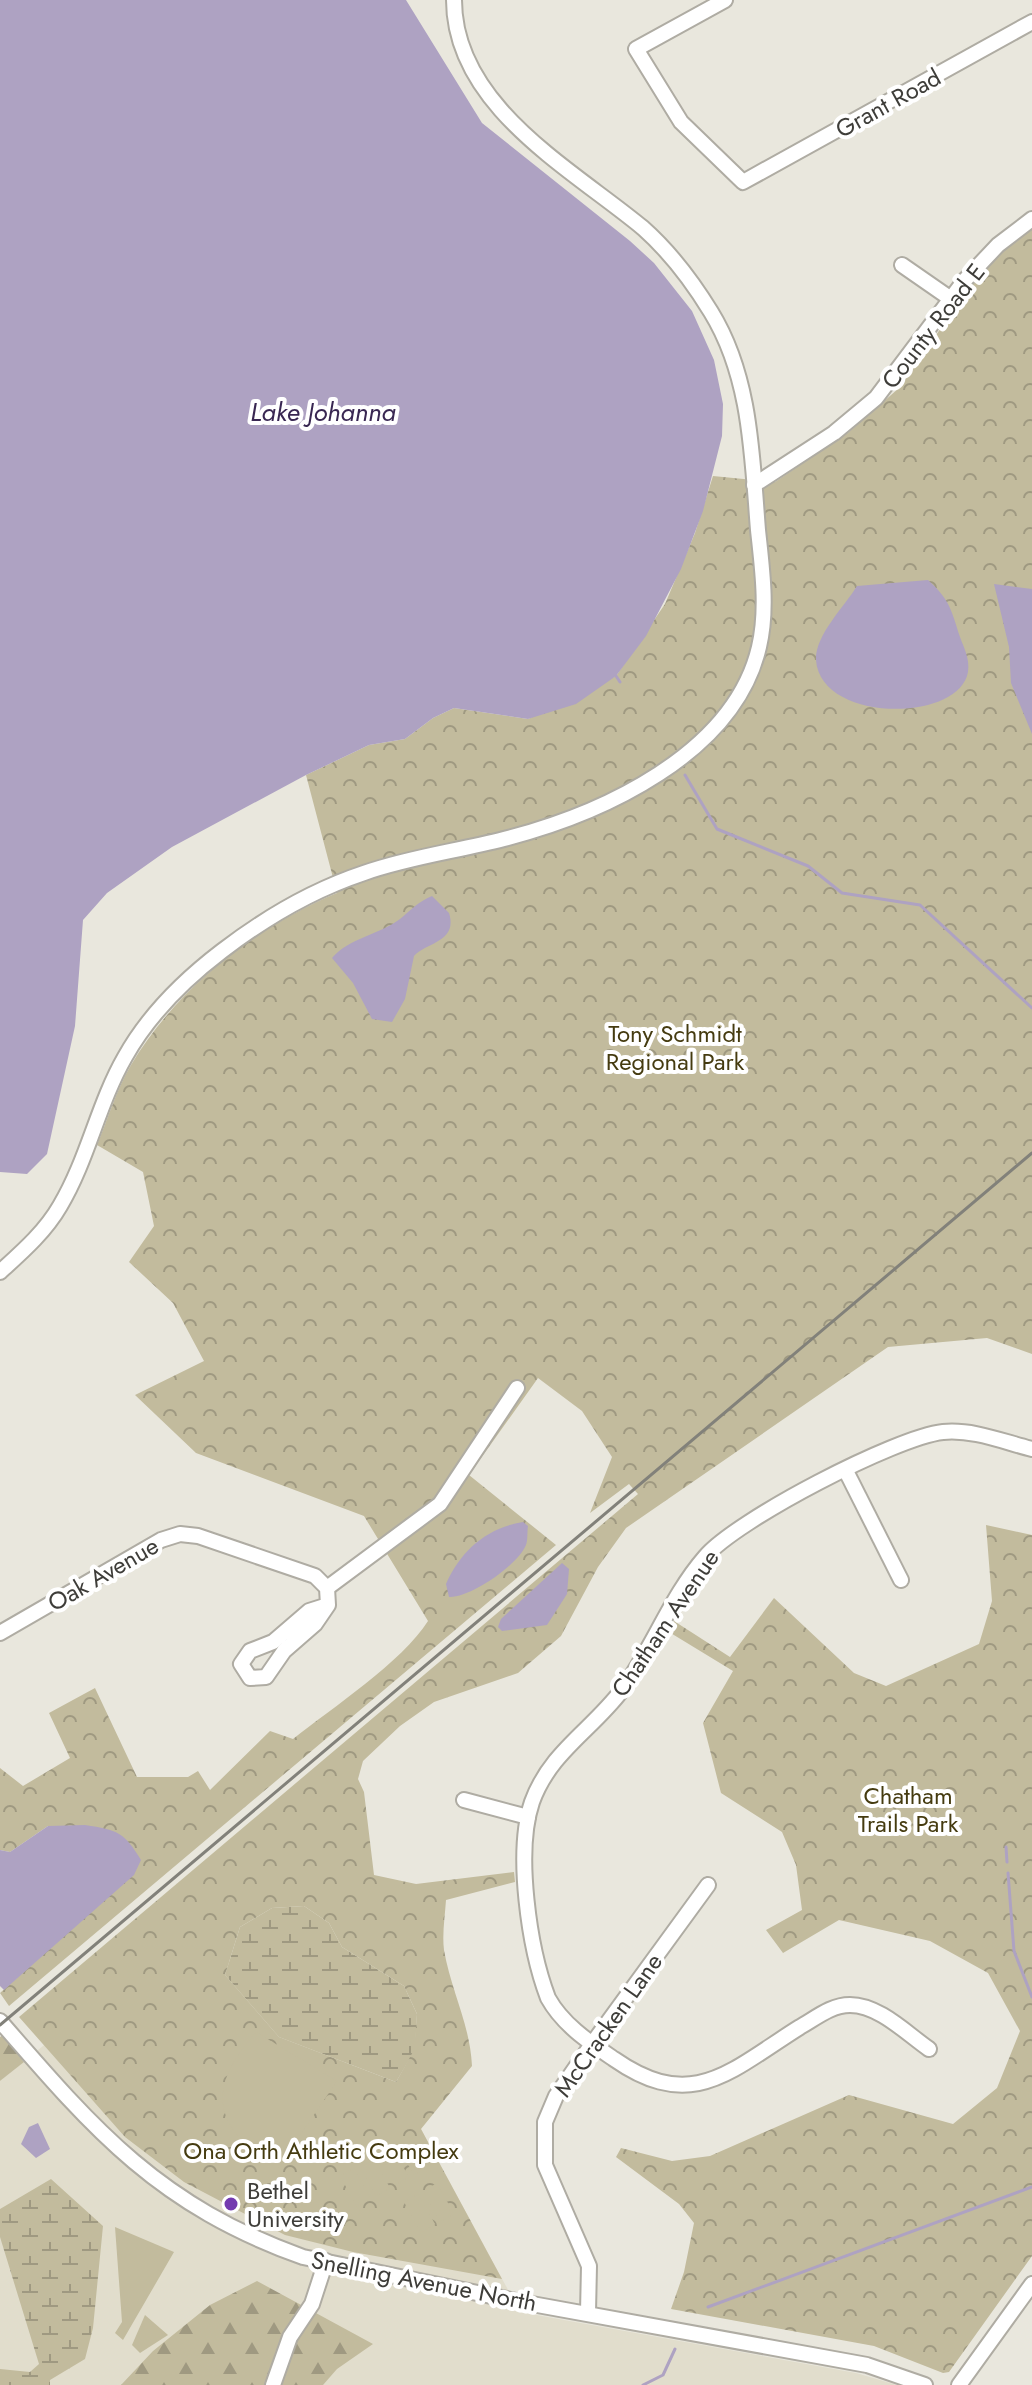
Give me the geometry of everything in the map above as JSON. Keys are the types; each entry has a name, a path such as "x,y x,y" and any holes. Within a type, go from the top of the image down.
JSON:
{"street":[{"path":"0,1272 48,1225 61,1205 113,1080 141,1031 176,990 219,953 271,917 334,884 389,865 510,837 587,809 671,766 718,728 743,690 762,634 763,587 743,387 736,362 714,317 665,250 547,156 505,114 467,57 455,23 454,0"},
{"name":"Grant Road","path":"725,0 636,49 681,122 743,182 1032,22"},
{"name":"County Road E","path":"754,485 834,433 876,398 951,299 998,245 1032,219"},
{"path":"902,265 951,299"},
{"path":"328,1605 309,1611 273,1642 245,1655 241,1664 245,1675 255,1679 266,1677 284,1651 315,1624 328,1605 327,1588 440,1504 517,1388"},
{"name":"Chatham Avenue","path":"929,2049 877,2013 847,2005 824,2013 723,2075 688,2086 644,2078 592,2044 555,2010 542,1983 524,1876 528,1817 550,1766 621,1692 691,1575 715,1546 748,1521 897,1444 948,1431 978,1434 1032,1449"},
{"path":"846,1471 901,1580"},
{"name":"Oak Avenue","path":"0,1633 161,1540 180,1534 198,1536 315,1576 327,1588"},
{"path":"464,1800 528,1817"},
{"name":"McCracken Lane","path":"588,2312 589,2266 547,2173 542,2137 549,2109 592,2044 708,1885"},
{"name":"Snelling Avenue North","path":"0,2021 103,2137 156,2181 239,2232 303,2257 867,2365 925,2385"},
{"path":"273,2385 290,2337 312,2304 326,2261"},
{"path":"959,2385 1032,2284"}],"shaded area":[{"name":"Bethel University","path":"189,1927 421,2129 520,2312 856,2373 897,2385 0,2385 0,2081"}],"green space":[{"name":"Tony Schmidt Regional Park","path":"1032,229 1032,1354 987,1338 888,1347 626,1528 598,1567 561,1636 518,1673 434,1702 400,1726 363,1761 358,1779 364,1792 374,1875 416,1884 514,1872 515,1882 446,1900 444,1950 468,2036 472,2066 421,2129 502,2279 353,2252 285,2235 184,2182 125,2137 19,2017 638,1494 629,1484 590,1513 612,1457 582,1411 538,1378 469,1475 556,1545 9,2006 0,1993 94,1909 48,1826 10,1852 0,1850 0,1768 23,1786 70,1758 49,1713 95,1688 137,1777 188,1777 198,1771 210,1790 270,1731 293,1739 346,1699 401,1652 428,1621 364,1516 196,1453 135,1395 204,1361 173,1303 129,1262 154,1226 143,1172 97,1145 131,1065 149,1037 194,986 248,942 306,907 337,893 306,775 369,745 405,739 433,718 454,708 528,719 616,676 665,604 695,533 713,476 775,482 849,432 899,388 971,285 1005,250","holes":["304,1906 329,1923 342,1947 404,1986 417,2014 414,2050 396,2082 279,2037 225,1975 240,1927 272,1908"]},
{"name":"Chatham Trails Park","path":"986,1525 1032,1535 1032,2256 949,2372 943,2373 874,2346 671,2309 684,2272 694,2223 679,2204 616,2157 621,2148 672,2161 710,2156 849,2095 953,2124 997,2088 1020,2031 988,1973 930,1941 839,1920 783,1953 766,1930 802,1910 796,1865 782,1832 721,1793 703,1723 733,1671 669,1632 674,1621 730,1657 774,1598 854,1673 886,1686 979,1644 992,1601"},
{"path":"304,1906 329,1923 342,1947 404,1986 417,2014 415,2050 396,2082 279,2037 225,1975 240,1927 272,1908"},
{"path":"256,2032 337,2081 277,2169 240,2138 229,2123 223,2107 223,2090 228,2072"},
{"path":"3,2035 24,2062 0,2081 0,2037"},
{"path":"411,2136 428,2167 414,2175 396,2144"},
{"path":"392,2147 409,2177 395,2185 377,2155"},
{"path":"373,2157 390,2188 376,2196 359,2165"},
{"path":"354,2168 371,2199 357,2207 340,2176"},
{"path":"51,2179 103,2226 93,2328 85,2359 50,2380 50,2385 0,2385 0,2369 30,2372 39,2364 0,2237 0,2209"},
{"path":"437,2183 454,2214 440,2222 423,2191"},
{"path":"418,2194 435,2224 421,2233 404,2202"},
{"path":"115,2227 174,2252 123,2340 115,2333 122,2322"},
{"path":"257,2281 373,2344 337,2369 323,2385 121,2385 153,2351 210,2305"},
{"path":"145,2315 168,2335 140,2353 132,2345"}],"water":[{"name":"Lake Johanna","path":"0,0 406,0 482,123 630,241 654,263 692,311 714,360 723,404 722,436 703,511 681,569 646,636 616,676 576,704 528,719 454,708 433,718 405,739 369,745 306,775 172,847 107,893 83,920 75,1026 47,1154 27,1174 0,1172"},
{"path":"928,580 949,606 966,654 968,672 959,689 941,700 917,707 890,709 863,705 840,696 823,681 816,660 820,641 857,586"},
{"path":"994,584 1032,589 1032,734 1011,683 1009,647"},
{"path":"432,896 449,913 449,930 440,940 414,956 405,999 392,1022 372,1019 353,983 332,958 347,946 392,924"},
{"path":"523,1522 528,1526 527,1543 513,1562 480,1587 449,1597 446,1584 467,1551 498,1529"},
{"path":"562,1563 569,1569 567,1594 547,1625 502,1631 498,1627 501,1619"},
{"path":"85,1825 113,1831 130,1843 141,1860 134,1875 4,1990 0,1986 0,1850 10,1852 48,1826"},
{"path":"38,2123 50,2149 36,2158 21,2144 29,2127"}],"waterway":[{"path":"616,676 620,682"},
{"path":"685,775 717,829 808,866 842,893 920,905 1032,1008"},
{"path":"1006,1847 1007,1862"},
{"path":"1008,1873 1014,1951 1032,1997"},
{"path":"708,2307 1032,2187"},
{"path":"643,2385 663,2375 675,2349"}],"railway":[{"path":"0,2025 1032,1153"}],"place":[{"name":"Bethel University","path":"231,2204"}],"park label":[{"name":"Ona Orth Athletic Complex","path":"321,2150"}]}
